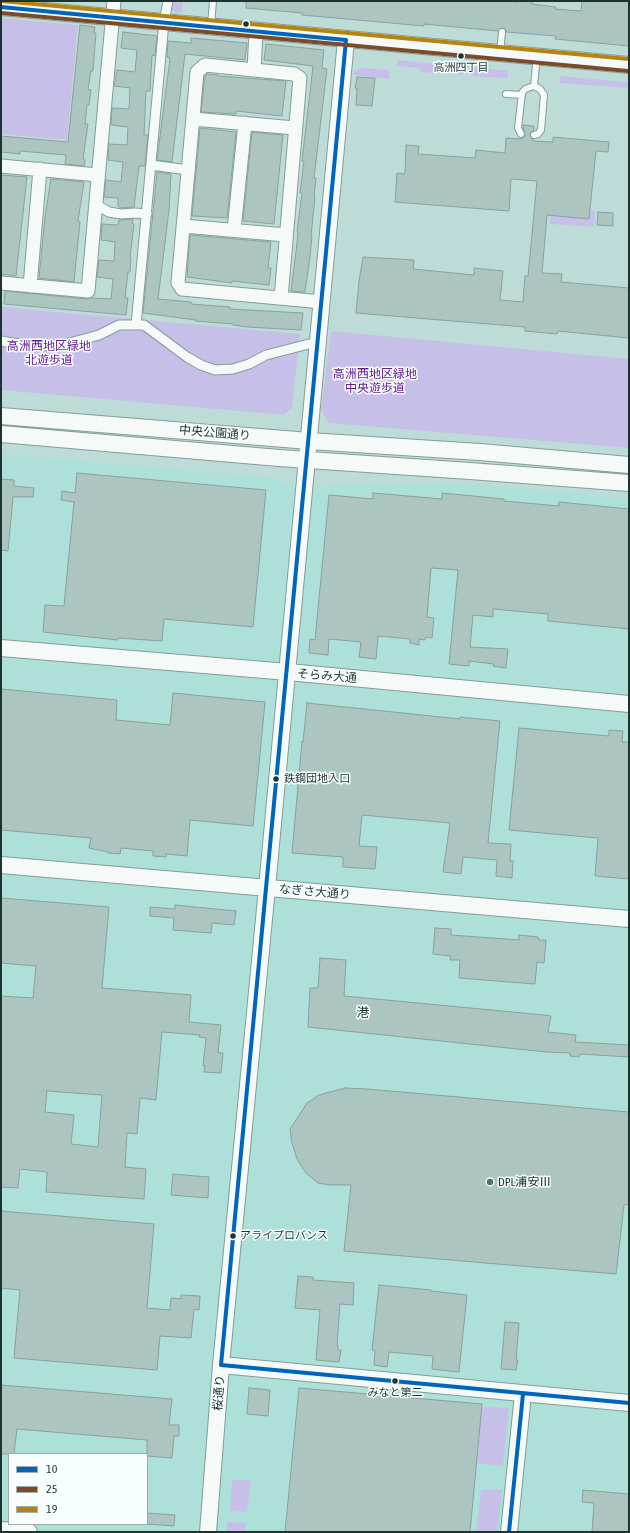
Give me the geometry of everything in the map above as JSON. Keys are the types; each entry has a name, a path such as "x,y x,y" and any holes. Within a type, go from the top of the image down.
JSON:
{"street":[{"path":"1,283 88,291 114,1"},
{"path":"136,325 164,22 168,1"},
{"path":"1,7 629,65"},
{"path":"254,70 256,31"},
{"name":"桜通り","path":"208,1532 221,1365 268,888 346,40"},
{"path":"281,298 300,78 294,74 205,66 197,72 178,283 182,289 322,302"},
{"path":"193,119 295,128"},
{"path":"234,230 245,123"},
{"path":"151,165 188,170"},
{"path":"1,166 98,175"},
{"path":"30,286 40,169"},
{"path":"95,204 109,212 121,214 147,214"},
{"path":"183,226 286,235"},
{"path":"1,341 30,346 62,345 99,335 119,325 144,325 187,357 201,365 215,370 233,369 249,364 266,355 309,344"},
{"name":"中央公園通り","path":"1,416 309,441 430,448 629,465"},
{"name":"中央公園通り","path":"1,434 344,463 470,470 629,483"},
{"name":"そらみ大通","path":"1,648 288,672 629,704"},
{"name":"なぎさ大通り","path":"1,865 629,919"},
{"path":"221,1365 629,1403"},
{"path":"509,1532 523,1394"},
{"path":"1,1530 29,1532"}],"lane":[{"path":"211,27 213,1"},
{"path":"500,53 502,32"},
{"path":"534,86 536,65"},
{"path":"521,134 518,128 522,95 525,89 534,86 540,89 544,95 541,130 538,134 534,135"},
{"path":"506,94 522,95"}],"shaded area":[{"path":"1,454 278,478 284,485 323,488 329,483 459,484 629,498 629,1532 1,1532"}],"green space":[{"path":"171,1 183,1 182,12 176,13 172,10"},
{"path":"1,18 78,25 67,140 1,134"},
{"path":"397,60 464,67 463,75 421,72 420,68 397,66"},
{"path":"472,67 508,71 507,78 472,76"},
{"path":"359,68 389,70 389,79 354,75 354,72"},
{"path":"560,76 629,82 629,88 559,83"},
{"path":"551,206 563,207 562,217 589,219 590,211 595,211 594,227 550,224"},
{"name":"高洲西地区緑地 北遊歩道","path":"1,307 300,334 292,408 284,415 1,390"},
{"name":"高洲西地区緑地 中央遊歩道","path":"331,331 629,359 629,448 329,423 321,410"},
{"path":"482,1407 509,1408 503,1466 477,1463"},
{"path":"232,1480 251,1480 247,1512 230,1511"},
{"path":"481,1490 502,1490 497,1532 476,1532"},
{"path":"228,1522 246,1523 245,1532 226,1532"}],"building":[{"path":"246,1 532,1 532,4 556,7 555,9 581,11 582,1 629,1 629,46 555,39 556,36 506,32 505,29 502,28 498,31 302,15 302,13 246,8"},
{"path":"80,25 95,27 94,33 96,33 93,71 91,71 88,89 91,90 89,105 87,105 85,124 88,124 83,159 85,160 84,166 65,164 66,155 20,151 20,154 1,152 1,136 68,142"},
{"path":"123,32 157,36 155,56 152,55 150,91 146,91 144,135 148,135 145,166 139,166 134,207 121,208 118,206 118,198 104,197 106,180 121,182 123,162 108,160 109,144 127,145 128,127 111,125 112,108 129,109 130,88 114,86 117,70 135,72 137,50 121,48"},
{"path":"191,38 247,43 245,60 185,54 172,162 157,160 170,58 167,57 168,41 191,43"},
{"path":"266,44 324,50 322,68 327,69 314,178 316,178 312,236 305,292 291,291 302,193 300,193 304,161 302,161 313,66 264,60"},
{"path":"207,74 286,81 282,116 236,111 236,114 201,112 205,76"},
{"path":"357,77 375,78 372,106 356,105 357,89 355,88"},
{"path":"523,125 534,126 534,130 530,134 533,141 553,142 553,137 609,142 608,152 596,151 589,219 547,215 542,273 562,274 561,282 629,288 629,338 558,331 557,334 525,331 525,327 356,313 363,257 414,260 413,269 474,275 474,268 503,271 500,300 523,302 525,276 528,276 537,181 511,179 509,211 395,202 397,173 404,174 405,172 406,145 419,146 418,154 475,158 476,150 505,153 506,138 521,139 525,136"},
{"path":"200,128 236,132 227,218 192,216"},
{"path":"252,132 283,135 274,224 243,221"},
{"path":"157,172 171,174 169,210 158,299 191,302 191,304 230,307 230,309 303,313 301,330 247,327 143,313"},
{"path":"1,175 27,177 16,276 1,274"},
{"path":"51,179 84,182 78,221 80,222 74,282 39,278 45,217"},
{"path":"598,212 613,213 613,226 597,225"},
{"path":"133,219 132,223 134,224 130,272 128,272 125,298 128,298 126,315 4,304 5,291 87,299 111,299 113,279 97,277 99,260 114,261 115,242 101,240 102,224 118,225 119,220"},
{"path":"190,235 271,242 268,268 271,268 269,285 232,281 232,283 187,277"},
{"path":"77,473 266,490 253,627 164,619 162,641 118,638 118,640 43,632 45,605 64,606 74,502 61,500 62,491 75,493"},
{"path":"1,479 14,480 14,486 34,488 33,497 13,497 8,551 1,550"},
{"path":"373,493 442,499 442,493 559,506 559,502 629,509 629,629 548,621 548,614 493,609 493,617 473,615 470,647 508,649 506,668 493,666 494,664 469,661 469,666 449,664 458,570 431,568 427,617 434,618 432,638 426,637 425,640 419,639 419,645 410,643 410,639 378,636 376,659 359,657 361,642 329,639 328,655 309,653 310,639 315,640 329,495 373,499"},
{"path":"1,689 117,700 116,720 170,725 173,693 265,702 253,826 190,820 187,856 166,854 166,857 153,856 153,851 121,848 120,854 108,853 89,848 91,838 1,830"},
{"path":"307,703 460,719 460,717 500,721 488,843 511,844 510,861 513,861 512,878 496,876 497,860 463,857 461,874 443,872 450,823 362,815 359,846 377,847 375,869 343,867 343,857 292,853"},
{"path":"519,728 609,736 609,730 623,731 622,742 629,742 629,879 595,876 598,838 509,830"},
{"path":"1,898 109,907 102,988 191,995 189,1022 221,1025 218,1053 223,1053 221,1073 204,1072 205,1066 203,1066 206,1038 199,1037 200,1035 162,1032 156,1100 140,1098 137,1134 127,1133 125,1167 146,1169 144,1199 46,1192 47,1172 20,1169 18,1188 1,1187 1,996 33,998 36,966 1,963","holes":["47,1091 102,1095 98,1147 71,1144 74,1115 45,1112"]},
{"path":"175,905 236,911 234,925 212,923 211,933 173,930 174,918 150,916 150,907 175,909"},
{"path":"435,928 451,929 451,935 519,940 519,935 538,937 539,940 546,940 544,963 537,962 535,984 459,978 460,960 450,960 451,956 433,954"},
{"path":"320,958 346,960 344,996 551,1016 548,1032 576,1035 575,1042 629,1045 629,1057 580,1054 579,1057 570,1056 570,1053 546,1052 308,1027 310,988 318,988"},
{"name":"DPL浦安Ⅲ","path":"345,1088 629,1112 629,1204 624,1205 616,1274 344,1251 351,1185 330,1185 318,1183 306,1173 297,1159 292,1143 290,1129 307,1103 319,1095"},
{"path":"173,1174 209,1177 208,1198 171,1195"},
{"path":"1,1211 154,1224 147,1308 170,1310 171,1298 181,1299 181,1295 200,1296 199,1310 194,1309 191,1338 160,1336 157,1370 14,1358 20,1290 1,1288"},
{"path":"298,1276 313,1277 313,1280 354,1283 353,1305 340,1304 337,1346 338,1350 341,1350 339,1362 316,1360 320,1310 295,1308"},
{"path":"379,1285 467,1295 459,1372 432,1369 433,1356 389,1352 387,1367 374,1365 375,1351 372,1350"},
{"path":"505,1322 519,1323 516,1360 518,1360 516,1370 501,1369"},
{"path":"1,1385 172,1399 169,1425 179,1425 179,1436 174,1436 172,1458 148,1456 147,1440 17,1429 14,1453 1,1454"},
{"path":"249,1388 270,1390 268,1416 247,1414"},
{"path":"299,1388 482,1404 470,1532 285,1532"},
{"path":"583,1490 629,1494 629,1532 592,1532 594,1503 582,1502"},
{"path":"148,1513 175,1515 174,1526 148,1524"}],"transit line":[{"name":"19","path":"2,1 629,59"},
{"name":"10","path":"1,7 346,40"},
{"name":"25","path":"1,13 628,71"},
{"name":"10","path":"221,1365 346,40"},
{"name":"10","path":"221,1365 629,1403"},
{"name":"10","path":"509,1532 523,1394"}],"place":[{"name":"高洲四丁目","path":"461,56"},
{"name":"鉄鋼団地入口","path":"276,779"},
{"name":"DPL浦安Ⅲ","path":"490,1182"},
{"name":"アライプロバンス","path":"233,1236"},
{"name":"みなと第二","path":"395,1381"}],"district":[{"name":"港","path":"363,1013"}]}
